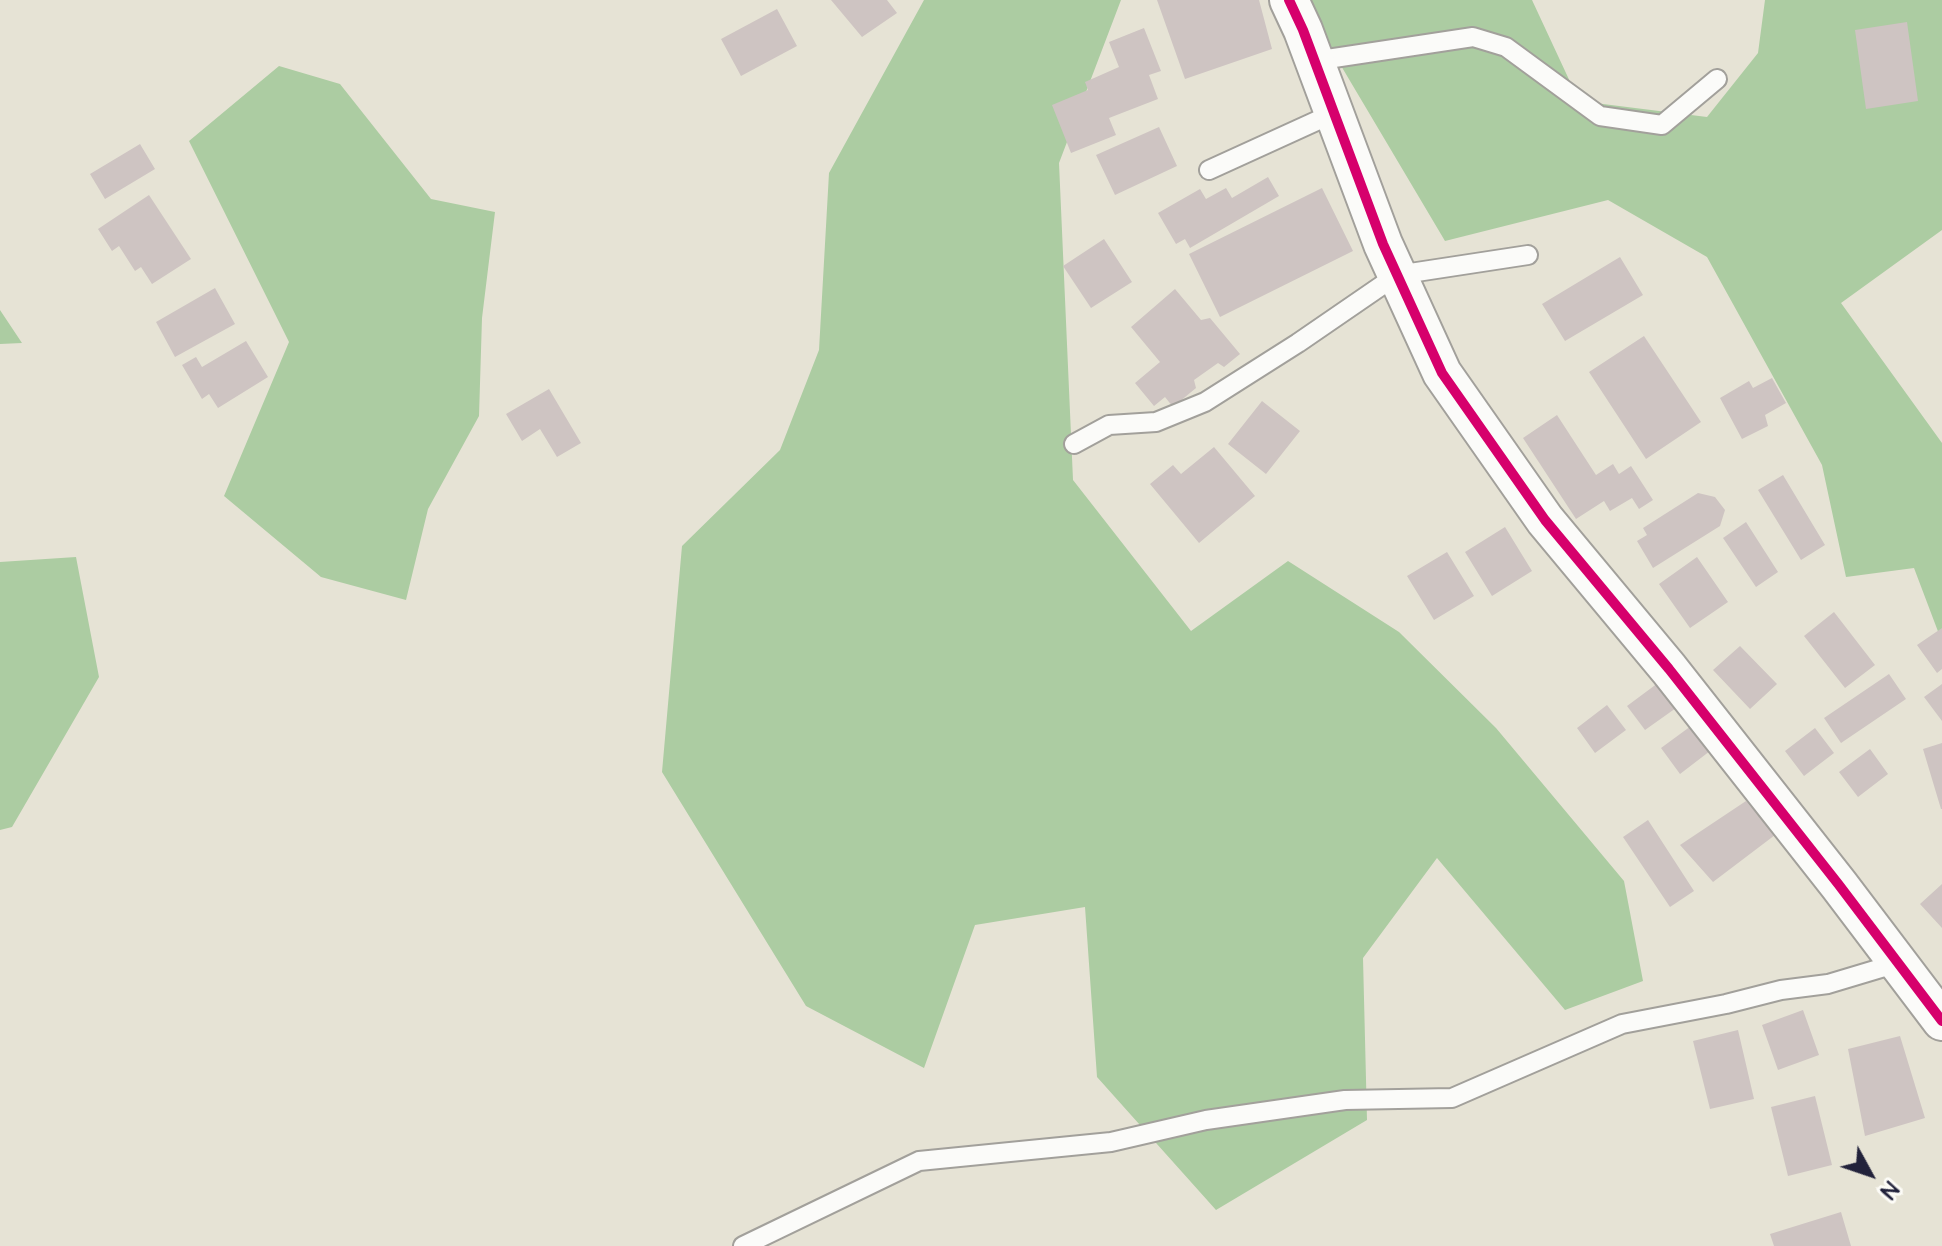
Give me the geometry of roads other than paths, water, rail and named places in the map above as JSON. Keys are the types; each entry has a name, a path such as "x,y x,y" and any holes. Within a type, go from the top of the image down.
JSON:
{"street":[{"path":"1289,0 1383,244 1442,373 1545,520 1669,669 1942,1021"}],"lane":[{"path":"1314,61 1473,37 1506,47 1600,116 1662,125 1717,79"},
{"path":"1209,170 1334,113"},
{"path":"1074,444 1109,425 1156,422 1205,402 1397,275 1528,255"},
{"path":"743,1246 919,1161 1111,1142 1206,1120 1345,1100 1452,1098 1622,1024 1781,990 1828,984 1898,963"}]}
